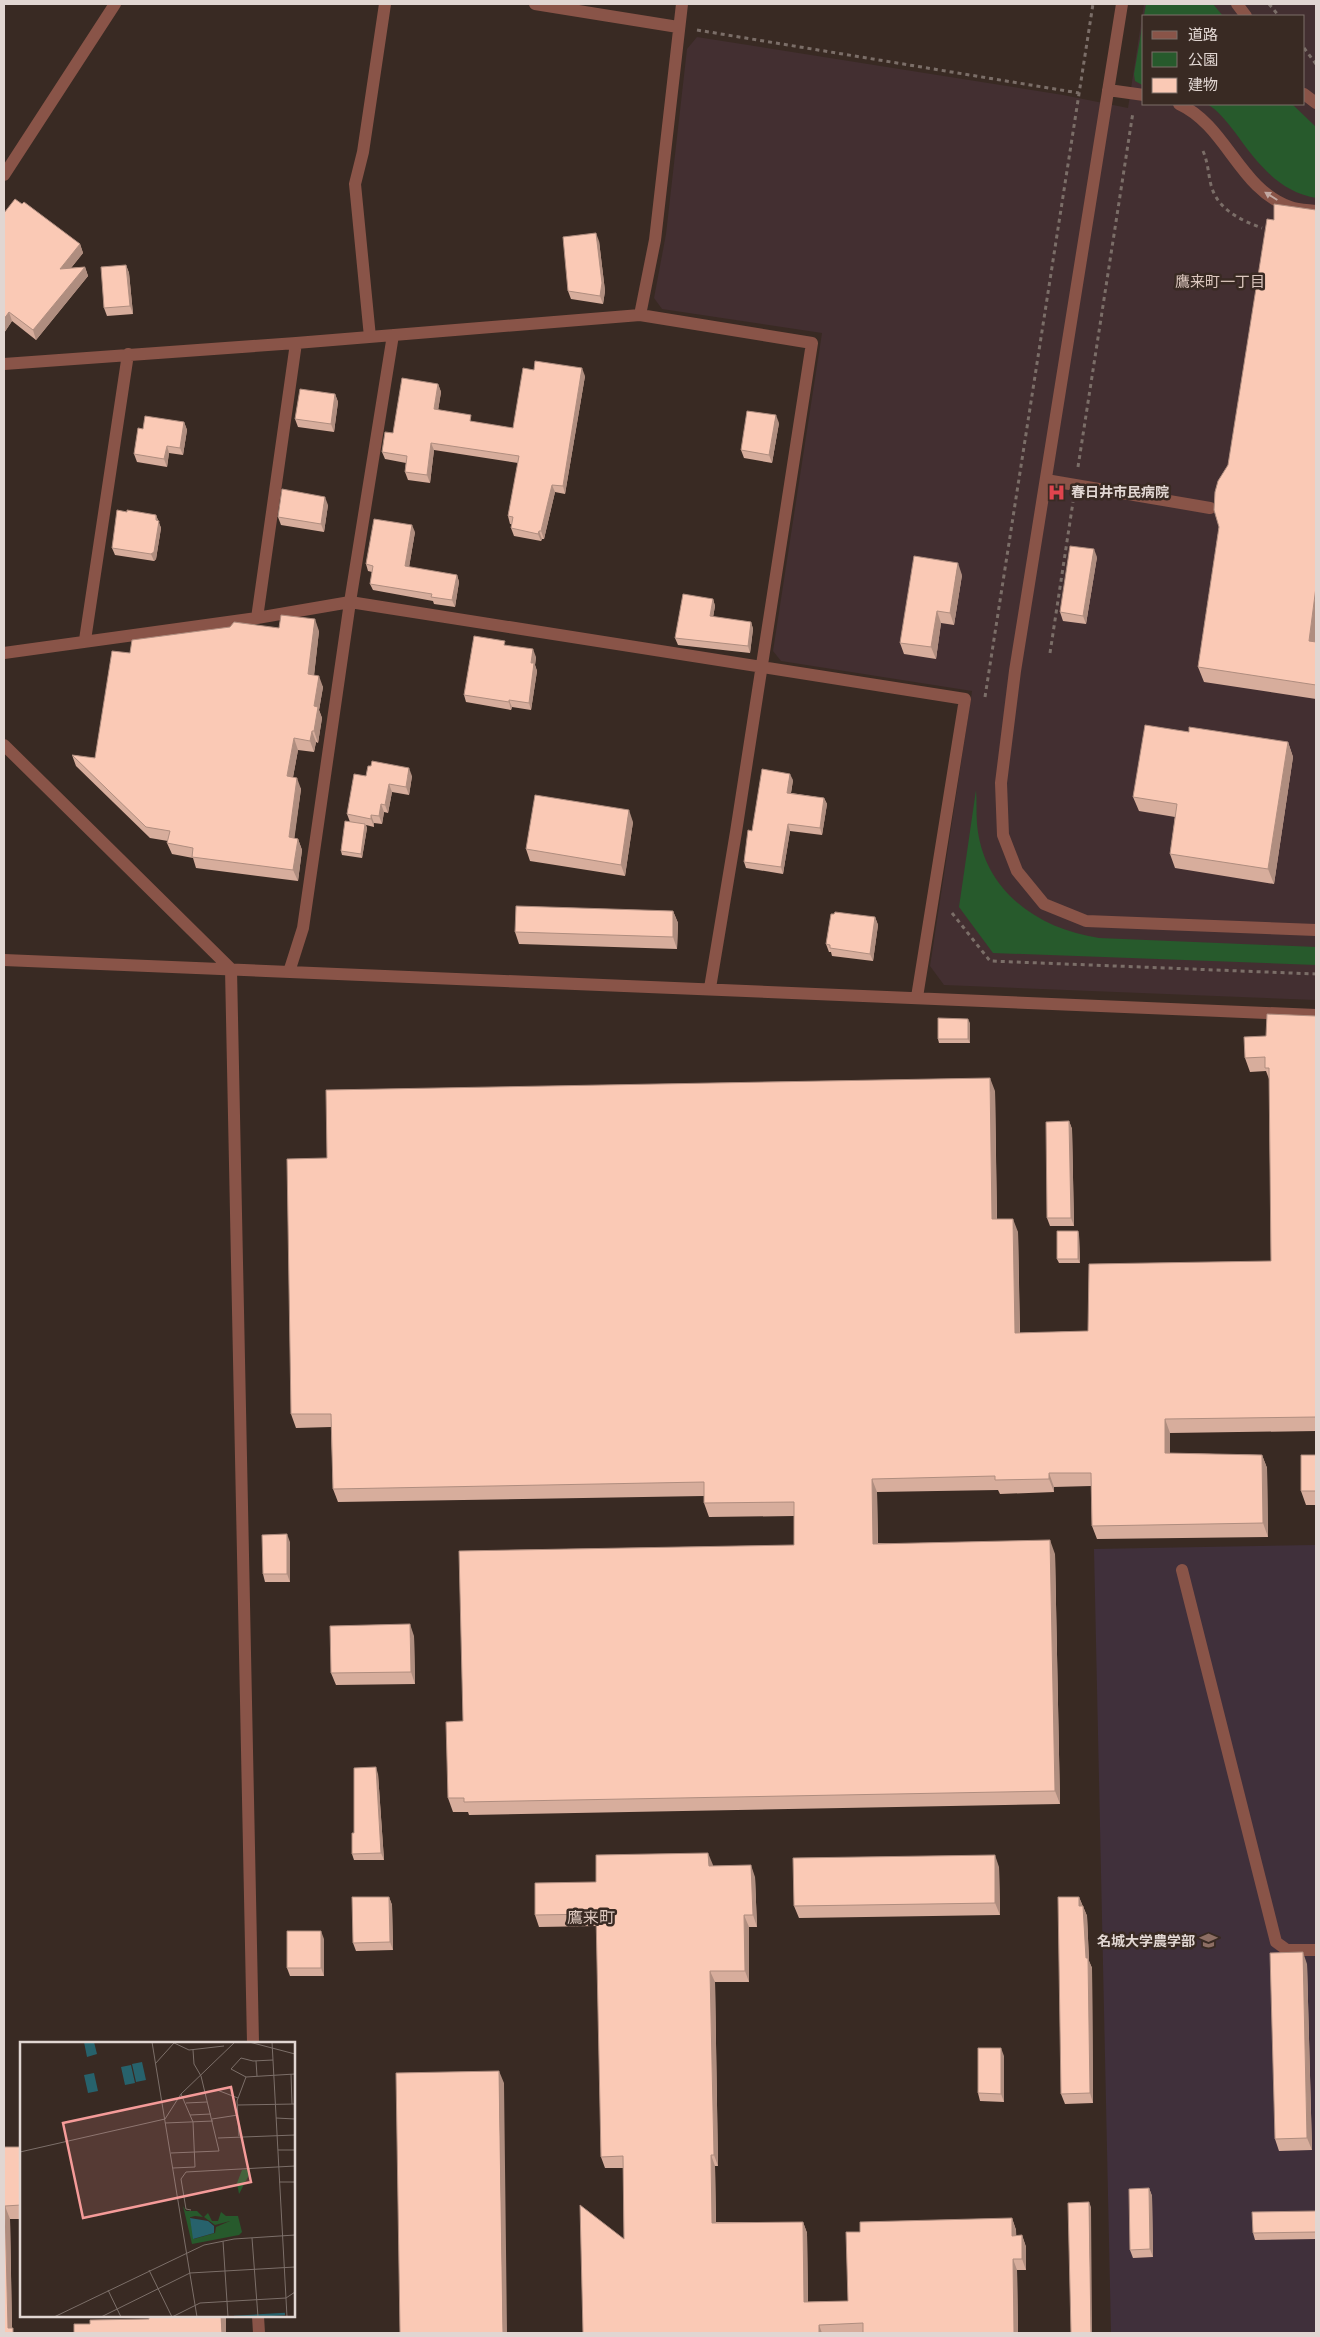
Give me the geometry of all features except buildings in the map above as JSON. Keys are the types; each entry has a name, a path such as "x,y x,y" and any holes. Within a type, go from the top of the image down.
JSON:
{"street":[{"path":"4,175 115,4"},
{"path":"370,337 355,184 362,152 385,4"},
{"path":"535,4 678,27"},
{"path":"640,315 655,240 682,4"},
{"path":"1122,4 1015,671 1001,783 1003,835 1017,871 1044,904 1086,921 1316,930"},
{"path":"1237,4 1245,15"},
{"path":"1108,90 1142,95"},
{"path":"1305,95 1316,103"},
{"path":"1181,105 1192,110 1218,135 1244,171 1265,194 1290,208 1316,211"},
{"path":"4,364 640,315 812,344 710,988"},
{"path":"289,972 303,928 350,602 393,335"},
{"path":"257,618 296,343"},
{"path":"84,640 128,354"},
{"path":"1046,480 1210,508"},
{"path":"4,653 84,640 257,618 350,602 965,699 917,998"},
{"path":"4,745 231,969 253,2042"},
{"path":"4,960 710,988 1316,1015"},
{"path":"1182,1570 1276,1942 1287,1950 1316,1950"},
{"path":"258,2317 259,2333"}],"path":[{"path":"984,702 1093,4"},
{"path":"1269,4 1278,15"},
{"path":"678,27 1079,93"},
{"path":"1305,49 1316,64"},
{"path":"1050,652 1133,110 1140,111"},
{"path":"1201,146 1207,161 1211,187 1220,206 1248,223 1262,228"},
{"path":"953,906 951,915 990,961 1316,974"}],"shaded area":[{"name":"春日井市民病院","path":"1144,4 1316,4 1316,1000 944,985 930,966 972,691 781,661 773,651 822,333 662,309 654,298 666,234 687,49 697,37 1063,95 1128,108 1142,17 1142,105 1305,105 1305,15 1142,15"},
{"name":"名城大学農学部","path":"1316,1545 1316,2333 1111,2333 1094,1549"}],"green space":[{"path":"1146,4 1213,4 1222,15 1144,15"},
{"path":"1142,27 1142,85 1135,81 1134,74"},
{"path":"1208,105 1293,105 1316,127 1316,198 1290,189 1279,182 1259,164 1222,116"},
{"path":"976,790 977,824 981,848 990,869 1002,887 1017,903 1035,916 1055,926 1099,938 1316,947 1316,965 993,953 959,907"}],"place":[{"name":"春日井市民病院","path":"1057,492"},
{"name":"名城大学農学部","path":"1209,1941"}],"district":[{"name":"鷹来町一丁目","path":"1220,282"},
{"name":"鷹来町","path":"591,1917"}]}
